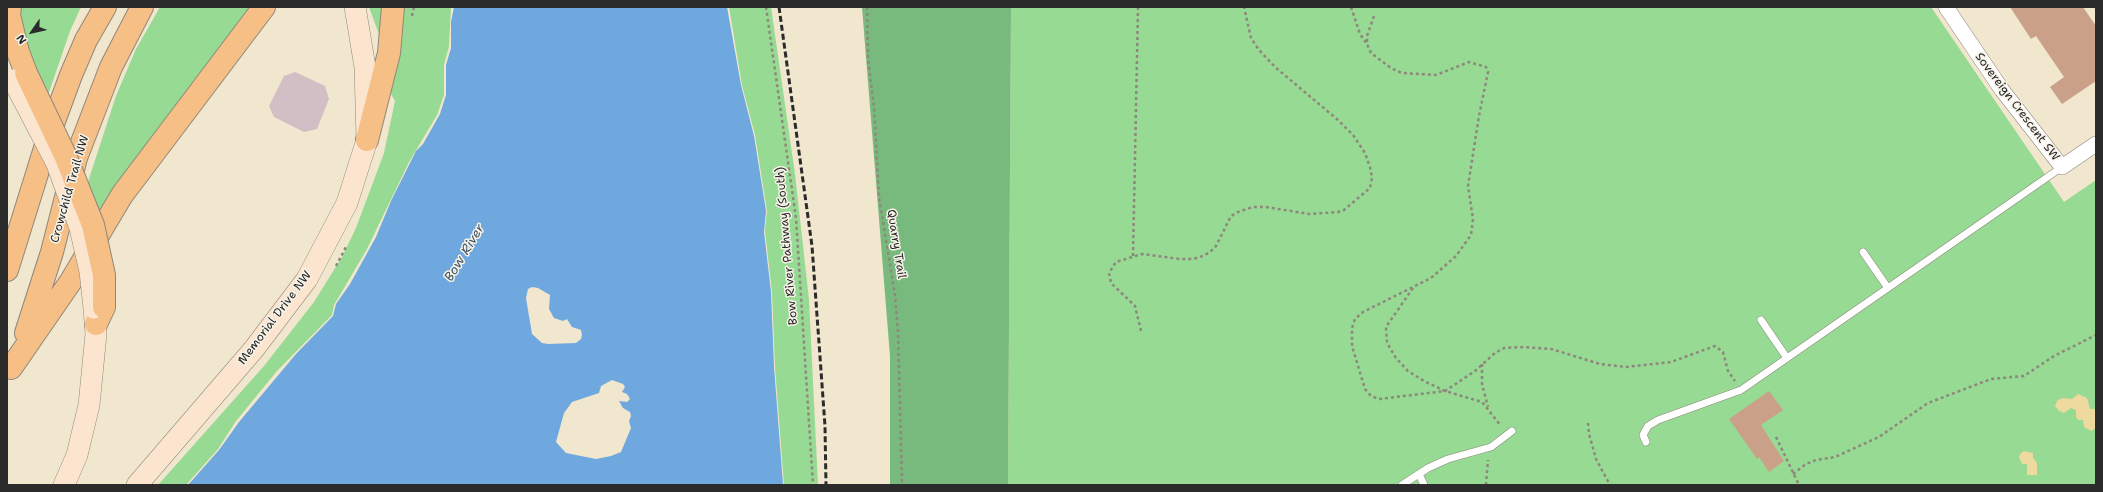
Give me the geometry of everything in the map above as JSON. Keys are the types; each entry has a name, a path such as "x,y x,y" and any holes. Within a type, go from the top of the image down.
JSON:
{"highway":[{"path":"10,7 10,15 18,52 15,74 65,155 93,225 104,275 98,313"},
{"path":"7,270 50,132 68,82 86,40 105,7"},
{"name":"Crowchild Trail NW","path":"9,372 31,319 52,252 76,158 111,67 142,7"},
{"path":"9,372 71,281 122,196 264,7"},
{"path":"367,140 389,53 393,7"}],"main road":[{"name":"Memorial Drive NW","path":"137,485 254,348 307,279 347,203 367,140 365,67 355,7"},
{"path":"64,485 77,455 89,406 98,313"}],"street":[{"name":"Sovereign Crescent SW","path":"1946,7 2002,90 2062,167"},
{"path":"2062,167 2096,144"}],"lane":[{"path":"1646,442 1643,435 1648,426 1658,420 1741,390 2062,167"},
{"path":"1863,252 1888,288"},
{"path":"1761,320 1787,358"},
{"path":"1402,485 1419,474 1448,459 1491,447 1509,433"},
{"path":"1419,474 1424,485"}],"path":[{"name":"Bow River Pathway (South)","path":"766,7 796,218 813,485"},
{"name":"Quarry Trail","path":"867,7 868,58 874,107 879,197 895,295 898,332 902,485"},
{"path":"1132,256 1138,7"},
{"path":"1141,331 1135,306 1115,288 1109,278 1111,268 1116,262 1142,254 1186,259 1203,256 1216,246 1231,216 1238,212 1253,207 1266,207 1310,214 1338,212 1344,210 1370,188 1372,178 1370,166 1365,153 1353,135 1338,120 1275,67 1259,50 1251,38 1244,7"},
{"path":"1351,7 1360,34 1371,53 1380,61 1402,73 1436,75 1469,62 1486,67 1488,72 1478,116 1468,186 1473,219 1471,235 1456,256 1431,278 1362,312 1355,319 1352,328 1352,346 1359,374 1365,389 1371,396 1379,399 1445,391 1460,383 1494,353 1504,348 1523,346 1552,349 1600,364 1626,367 1671,362 1715,346 1723,352 1728,372 1741,390"},
{"path":"1367,44 1367,36 1374,16"},
{"path":"1414,287 1386,327 1387,343 1396,358 1408,371 1445,391 1482,402 1509,433"},
{"path":"1793,474 1806,464 1816,460 1835,457 1879,437 1928,404 1991,379 2024,376 2054,356 2096,335"},
{"path":"1482,364 1482,384 1488,408"},
{"path":"1588,423 1589,434 1596,459 1610,485"},
{"path":"1776,437 1799,485"},
{"path":"1486,485 1488,456 1491,447"}],"shaded area":[{"path":"295,72 325,86 329,99 317,129 304,132 274,117 269,106 284,76"}],"green space":[{"path":"19,7 81,7 70,31 47,98 28,63"},
{"path":"160,7 256,7 100,220 85,191 116,96 136,49"},
{"path":"369,7 384,7 383,45"},
{"path":"400,7 451,7 449,46 444,65 444,95 437,115 409,162 367,249 334,305 332,315 277,371 236,421 218,449 186,485 158,485 264,366 314,302 342,257 356,228 384,153 395,101 389,90"},
{"path":"729,7 771,7 795,174 809,300 818,485 784,485 775,367 772,292 765,231 767,211 755,135 742,85"},
{"path":"862,7 1011,7 1008,485 890,485 890,356"},
{"path":"1011,7 1931,7 2064,202 2096,180 2096,485 1008,485"}],"sand":[{"path":"2078,394 2087,398 2090,409 2096,409 2096,428 2091,431 2084,427 2083,420 2078,420 2076,417 2076,410 2071,408 2064,413 2059,411 2055,406 2057,401 2062,398 2072,399"},
{"path":"2024,451 2033,453 2033,458 2037,463 2037,475 2027,475 2027,464 2022,464 2019,457"}],"water":[{"name":"Bow River","path":"454,7 727,7 741,85 754,136 766,211 764,232 771,292 774,367 783,485 188,485 219,450 239,422 296,354 333,316 336,304 350,284 376,237 391,201 416,151 423,144 440,114 446,95 446,65 451,48 451,22","holes":["532,287 538,288 550,295 549,309 554,318 563,321 567,319 572,327 581,330 581,339 576,343 548,344 542,343 532,334 526,298 528,289","612,380 623,384 625,387 622,392 627,394 630,399 627,402 619,401 623,408 630,412 631,416 629,421 631,428 621,452 596,459 566,453 556,442 564,413 572,402 599,393 601,386"]}],"building":[{"path":"2010,7 2083,7 2096,26 2096,81 2062,104 2050,87 2064,77 2036,36 2031,39"},
{"path":"1769,391 1783,410 1761,425 1784,461 1769,472 1759,457 1757,459 1729,419"}],"railway":[{"path":"779,7 812,246 825,426 826,485"}]}
